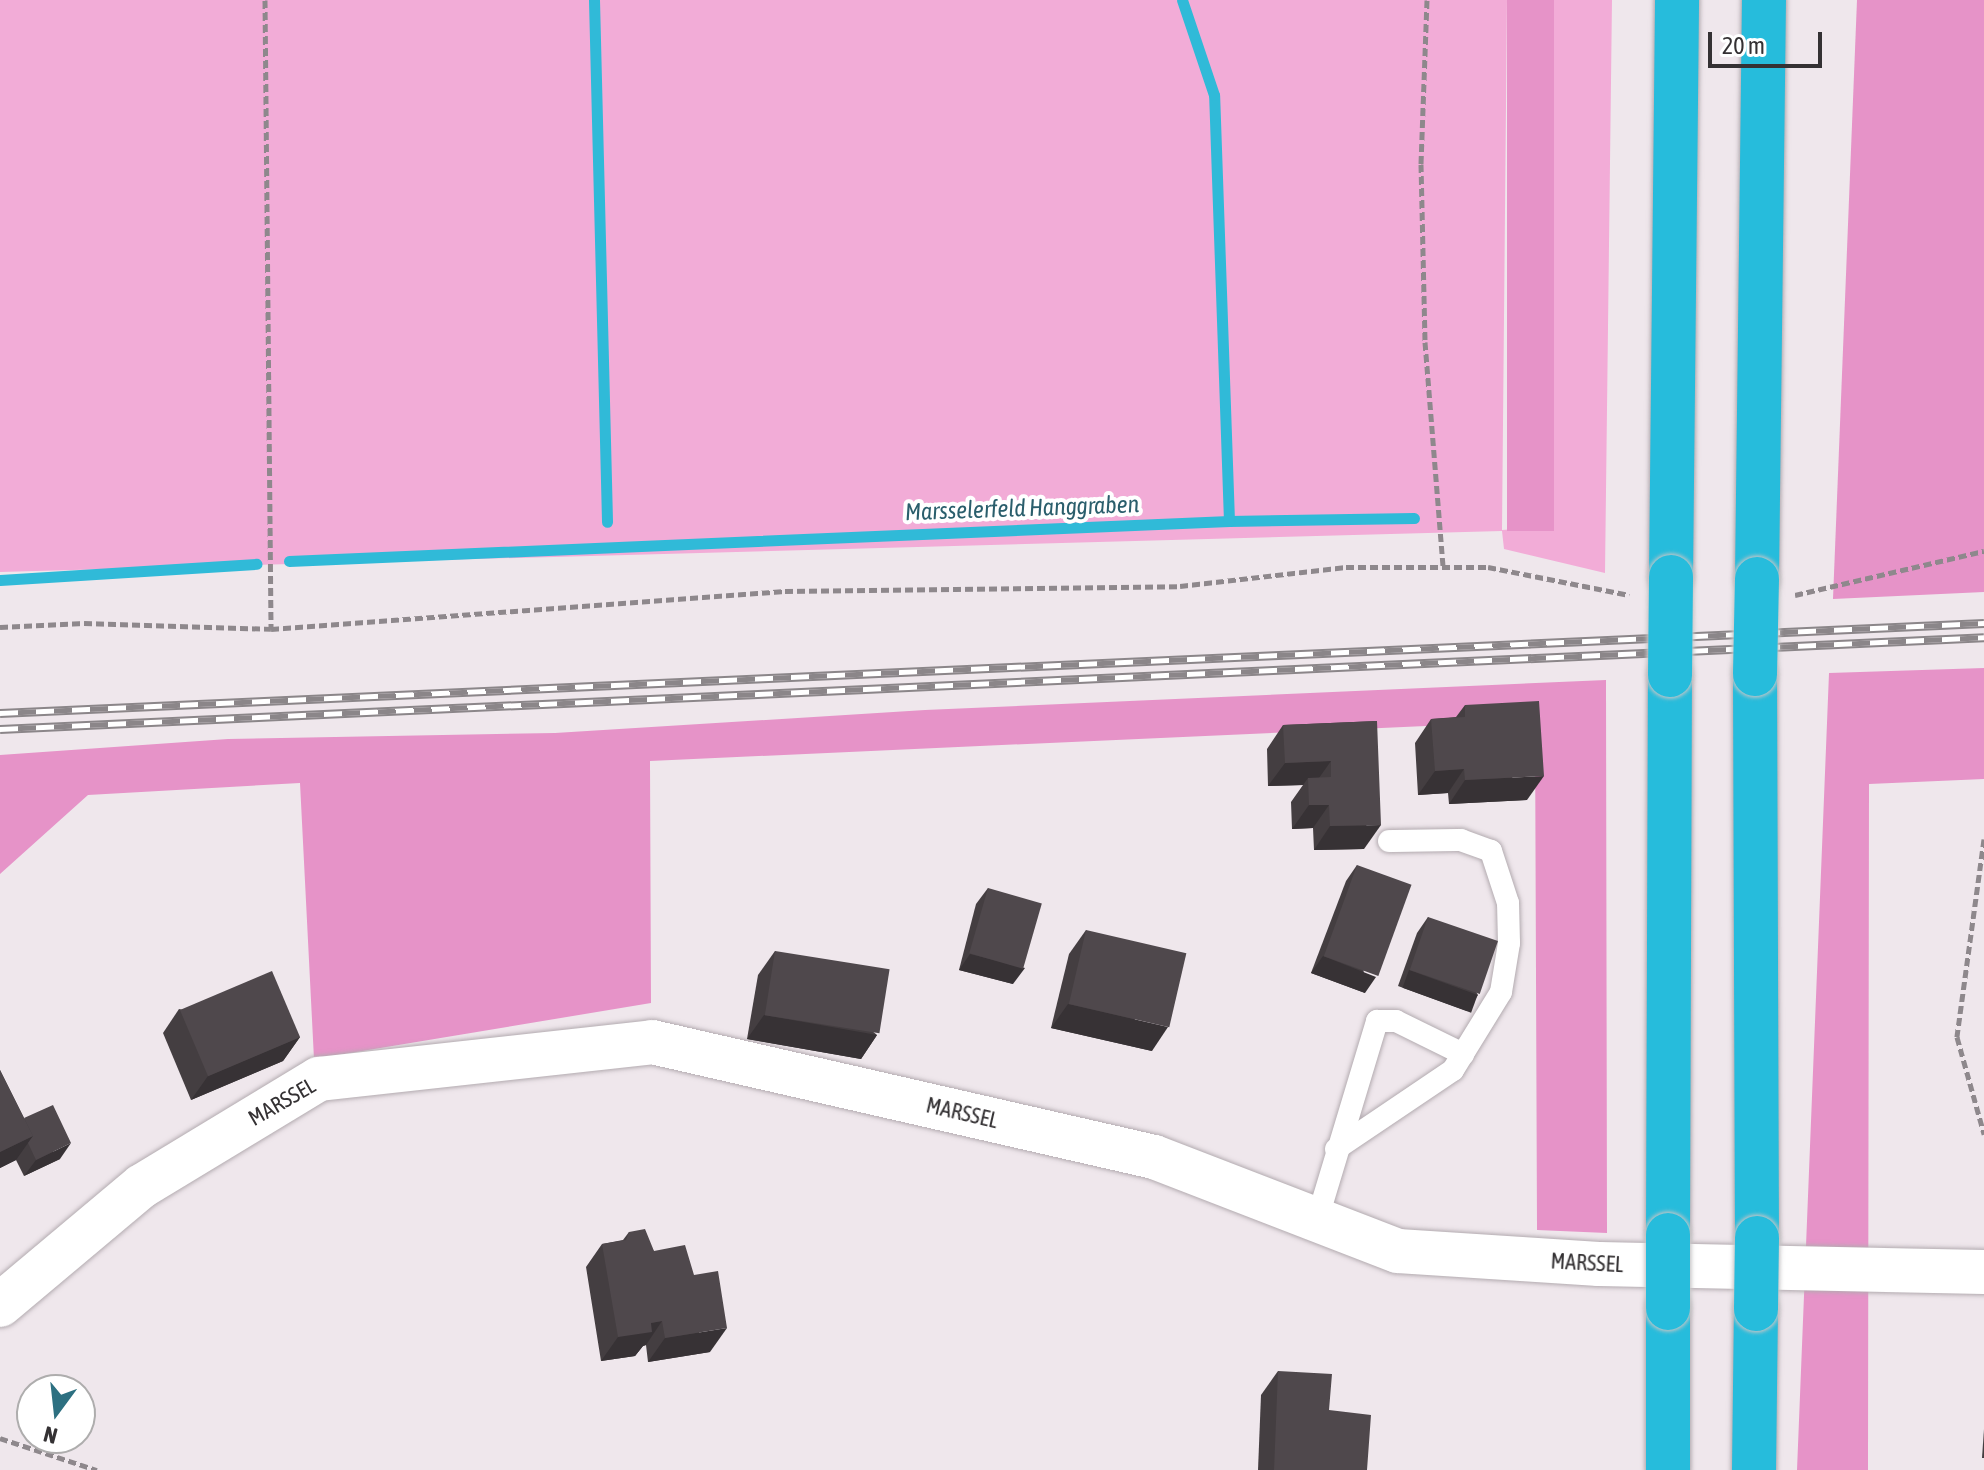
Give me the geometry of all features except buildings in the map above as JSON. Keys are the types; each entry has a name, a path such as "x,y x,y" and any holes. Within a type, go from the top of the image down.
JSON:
{"highway":[{"path":"1668,1470 1670,675 1677,0"},
{"path":"1754,1470 1757,1238 1755,674 1764,0"}],"street":[{"name":"MARSSEL","path":"0,1305 142,1186 319,1079 652,1042 1154,1157 1398,1251 1599,1264 1984,1272"}],"lane":[{"path":"1336,1149 1453,1070 1501,992 1509,943 1508,903 1491,851 1461,840 1389,841"},
{"path":"1317,1220 1377,1021 1396,1021 1463,1054"}],"path":[{"path":"265,0 271,629"},
{"path":"0,627 84,623 271,629 785,591 1180,586 1346,567 1443,567 1425,342 1421,164 1427,0"},
{"path":"1984,839 1957,1037 1984,1134"},
{"path":"0,1438 97,1470"}],"shaded area":[{"path":"0,0 1507,0 1502,530 1545,527 1554,0 1612,0 1605,573 1504,549 1502,531 0,572"},
{"path":"1507,0 1554,0 1554,531 1507,531"},
{"path":"1857,0 1984,0 1984,592 1833,599"},
{"path":"1984,668 1984,779 1869,784 1868,1470 1797,1470 1829,673"},
{"path":"1606,680 1607,1233 1537,1230 1535,721 650,761 651,1003 314,1059 300,783 88,795 0,874 0,755 228,739 555,733 925,710"}],"waterway":[{"path":"594,0 607,522"},
{"name":"Marsselerfeld Hanggraben","path":"289,561 1229,521 1214,95 1182,0"},
{"path":"1229,521 1414,518"},
{"name":"Marsselerfeld Hanggraben","path":"0,580 257,564"}],"railway":[{"path":"0,713 1984,623"},
{"path":"0,729 1984,637"}]}
